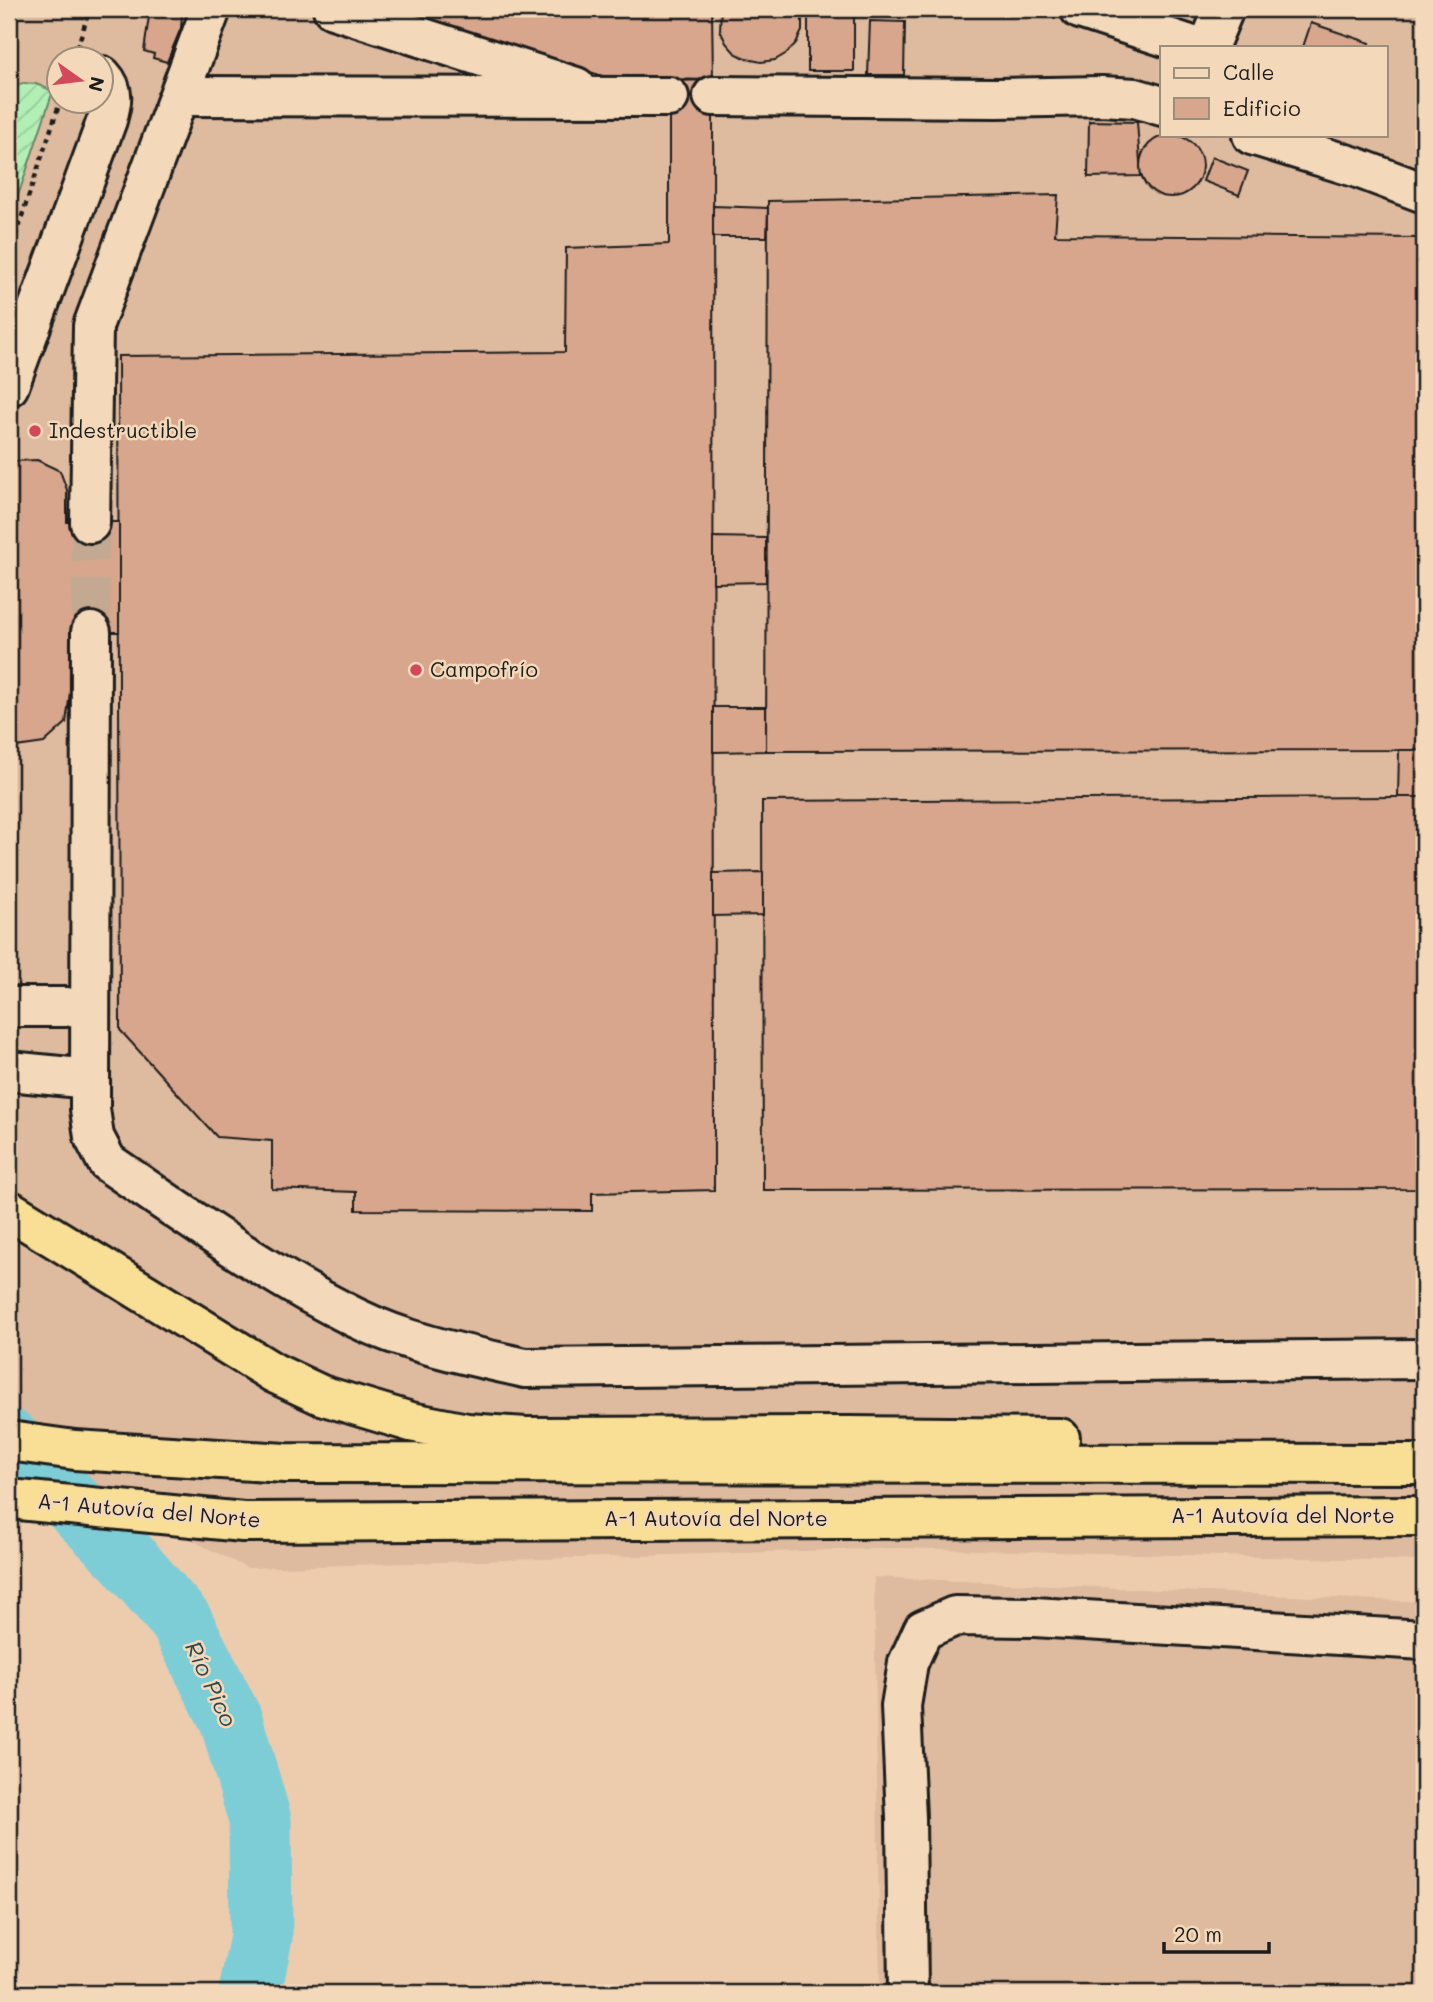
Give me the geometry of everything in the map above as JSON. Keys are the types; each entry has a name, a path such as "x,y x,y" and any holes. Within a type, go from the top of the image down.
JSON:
{"highway":[{"path":"9,1210 285,1378 320,1395 363,1409 467,1433 526,1437 848,1436 1172,1440 1314,1464"},
{"path":"9,1441 75,1450 285,1463 1424,1464"},
{"name":"A-1 Autovía del Norte","path":"9,1499 243,1522 1424,1516"}],"lane":[{"path":"90,523 93,326 211,9"},
{"path":"333,9 608,97"},
{"path":"1080,9 1196,46"},
{"path":"1204,46 1209,45 1214,37 1224,9"},
{"path":"179,96 669,97"},
{"path":"713,96 1102,96 1135,98 1160,106"},
{"path":"9,386 108,116"},
{"path":"1255,136 1355,167 1424,193"},
{"path":"91,632 90,1109 94,1137 107,1162 268,1270 358,1319 405,1337 525,1368 1424,1359"},
{"path":"9,1007 66,1007"},
{"path":"9,1071 90,1079"},
{"path":"908,1993 906,1818 901,1706 908,1663 923,1630 955,1616 1034,1617 1424,1640"}],"path":[{"path":"78,46 90,9"},
{"path":"9,255 55,116"}],"shaded area":[{"path":"9,9 1424,9 1424,1561 899,1548 247,1568 9,1448"},
{"path":"874,1577 1424,1602 1424,1993 880,1993"}],"green space":[{"path":"24,83 46,88 46,112 9,223 9,87"}],"building":[{"path":"155,9 173,9 182,16 181,28 167,62 153,58 154,54 144,51 149,16"},
{"path":"391,9 712,9 713,80 609,78"},
{"path":"721,9 802,9 802,31 787,53 775,60 761,62 747,59 735,53 726,43 720,30"},
{"path":"808,9 854,9 854,71 808,71"},
{"path":"870,21 905,22 904,75 868,75"},
{"path":"1311,23 1370,43 1369,46 1303,46"},
{"name":"Campofrío","path":"713,80 714,1190 592,1193 592,1211 356,1210 356,1192 272,1189 272,1141 217,1137 120,1030 118,356 565,352 566,248 669,244 669,81"},
{"path":"1089,121 1137,122 1141,176 1088,177"},
{"path":"1162,136 1180,136 1188,140 1197,149 1202,160 1202,172 1197,183 1188,192 1177,197 1165,197 1154,192 1145,183 1140,172 1140,160 1145,149"},
{"path":"1212,157 1248,171 1239,195 1203,181"},
{"path":"1058,195 1055,235 1424,238 1424,750 766,751 768,201"},
{"path":"713,206 768,208 767,237 713,237"},
{"path":"37,460 60,471 67,490 67,522 119,522 119,632 78,632 66,723 44,743 9,748 9,465 14,461"},
{"path":"713,537 766,538 766,582 713,583"},
{"path":"713,707 766,707 766,751 713,752"},
{"path":"1399,750 1424,750 1424,797 1398,797"},
{"path":"1424,797 1424,1189 763,1190 762,801"},
{"path":"763,872 763,915 713,916 713,873"}],"waterway":[{"name":"Río Pico","path":"9,1440 125,1556 181,1621 231,1720 260,1820 261,1937 250,1993"}],"tunnel":[{"path":"90,523 91,632"}],"place":[{"name":"Indestructible","path":"35,431"},
{"name":"Campofrío","path":"416,670"}]}
